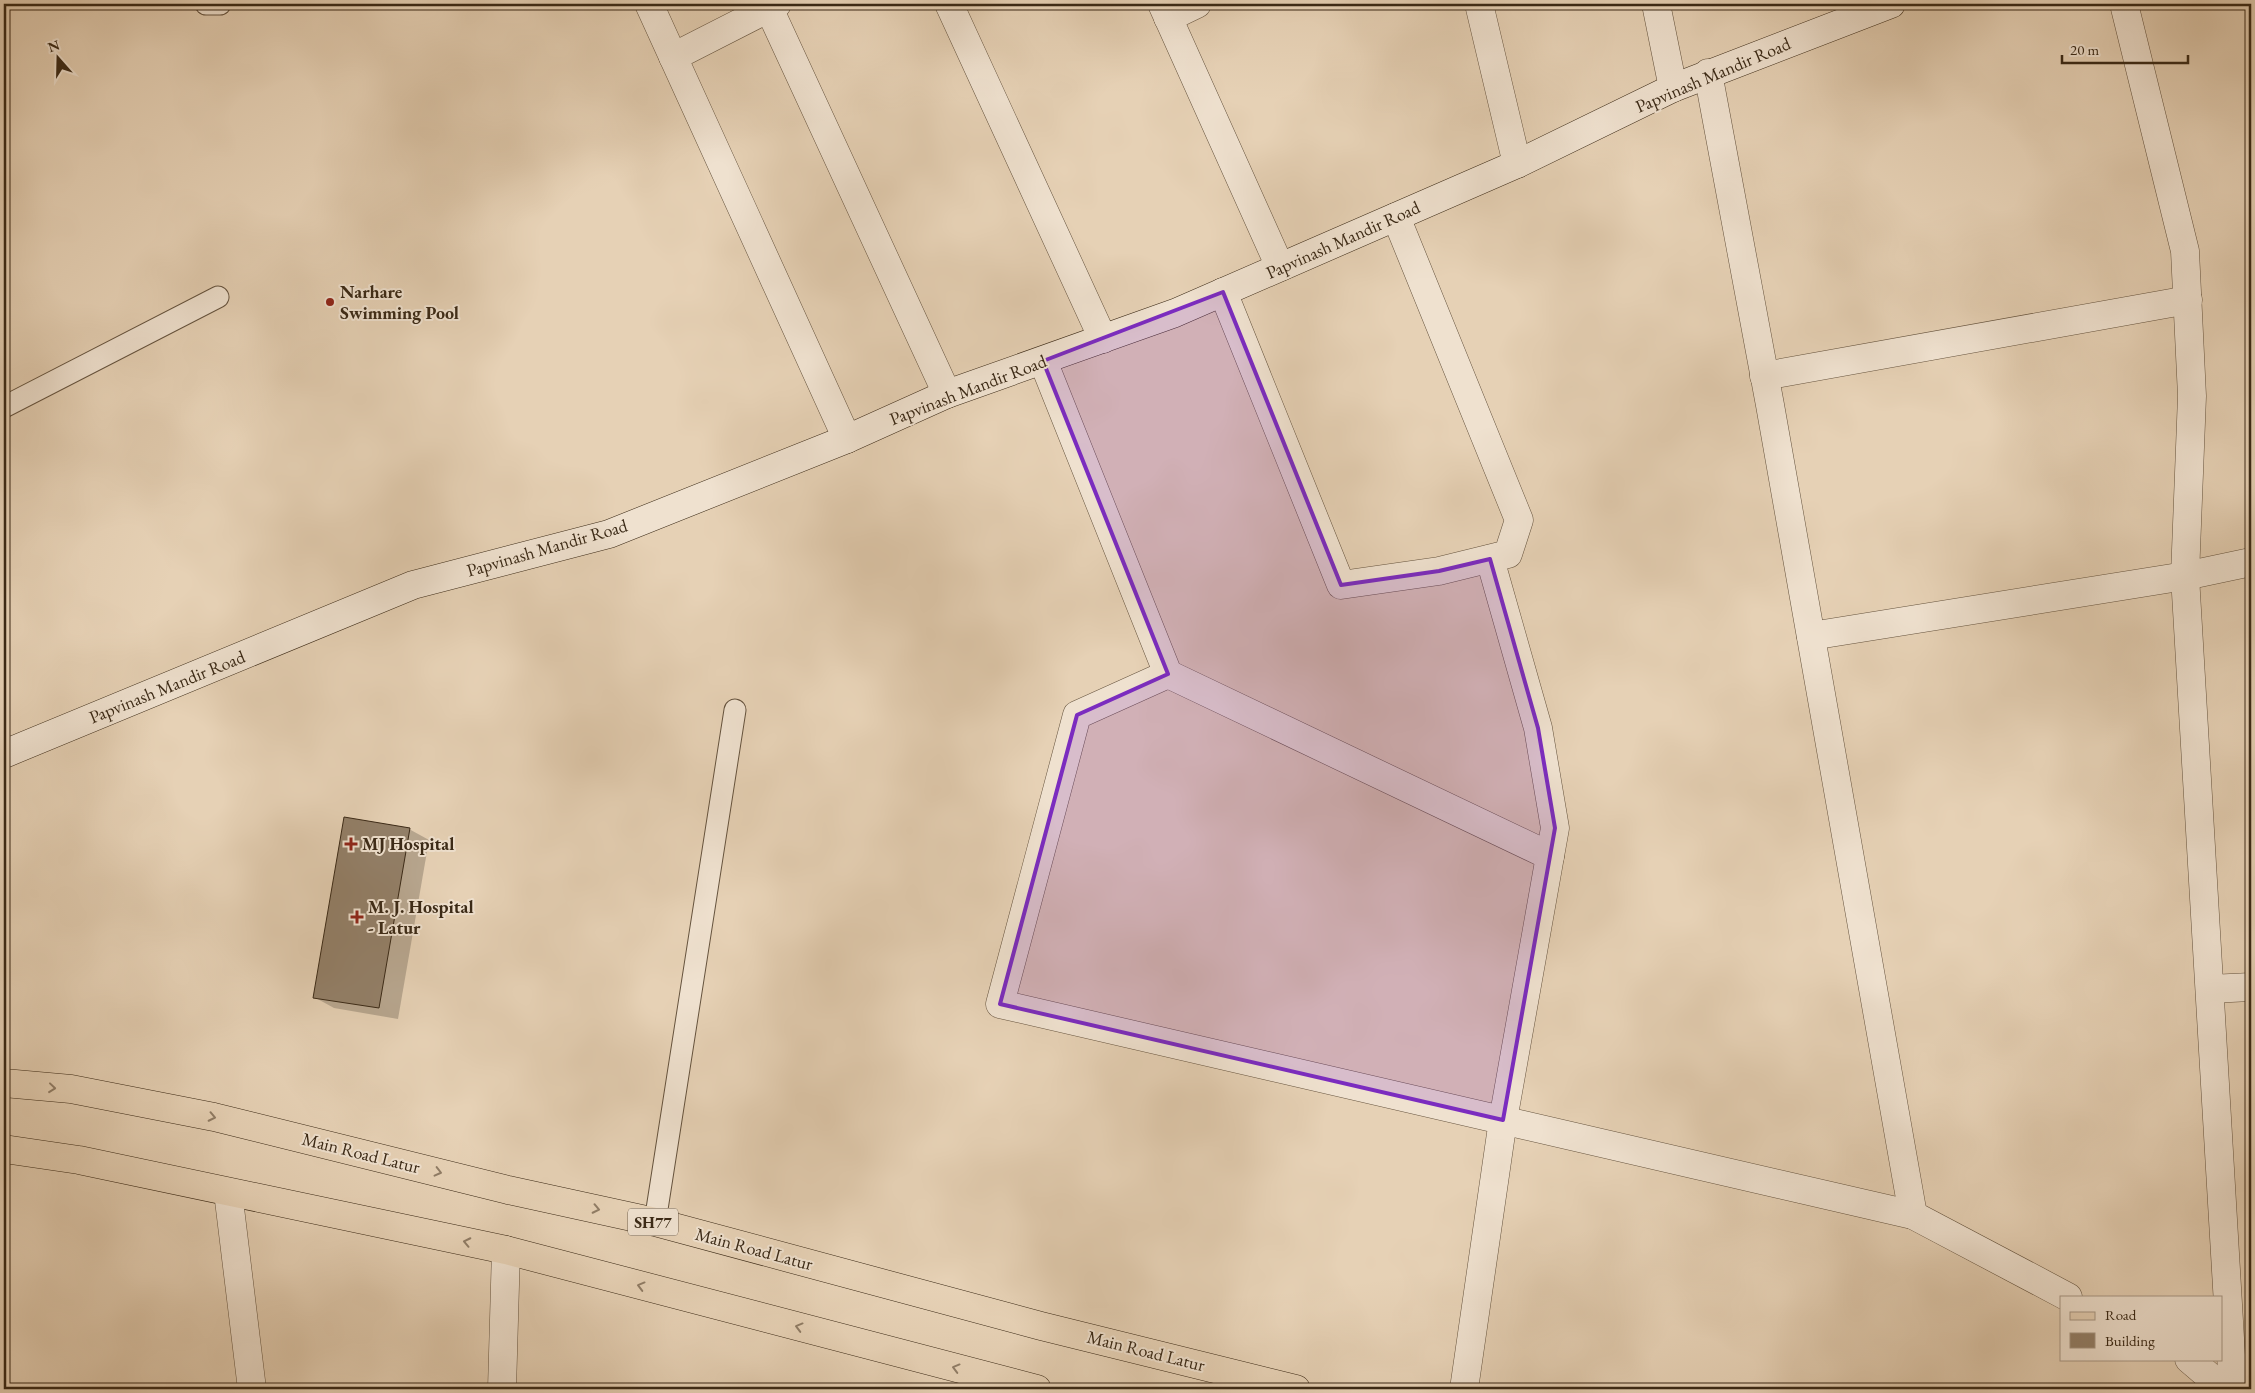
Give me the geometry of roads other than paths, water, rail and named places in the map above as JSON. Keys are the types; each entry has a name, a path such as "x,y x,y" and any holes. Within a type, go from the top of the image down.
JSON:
{"main road":[{"name":"Main Road Latur","path":"4,1083 71,1090 214,1117 508,1190 655,1222 1041,1326 1296,1389"},
{"path":"4,1149 79,1160 506,1250 1037,1389"}],"street":[{"path":"649,4 847,439"},
{"path":"950,4 1104,339"},
{"path":"1197,4 1165,11 1280,267"},
{"path":"1480,4 1517,164"},
{"path":"1656,4 1673,88"},
{"name":"Papvinash Mandir Road","path":"4,754 413,585 609,534 847,439 946,394 1175,313 1517,164 1673,88 1890,4"},
{"path":"2124,4 2185,251 2192,396 2185,576 2233,1389"},
{"path":"673,57 771,5 946,394"},
{"path":"1708,74 1811,636 1913,1216"},
{"path":"1223,292 1341,585 1439,571 1508,554 1519,520 1396,216"},
{"path":"1764,376 2188,300"},
{"path":"1043,361 1168,674 1550,856"},
{"path":"1464,1389 1504,1120 1555,828 1538,728 1490,559"},
{"path":"1811,636 2185,576 2251,562"},
{"path":"1168,674 1077,715 1000,1004 1913,1216 2066,1296"},
{"path":"2210,989 2251,988"},
{"path":"228,1192 252,1389"},
{"path":"502,1389 506,1250"},
{"path":"2191,1360 2224,1389"}],"lane":[{"path":"206,4 220,4"},
{"path":"4,408 218,296"},
{"path":"655,1222 735,710"}],"place":[{"name":"Narhare Swimming Pool","path":"330,302"},
{"name":"MJ Hospital","path":"351,844"},
{"name":"M. J. Hospital - Latur","path":"357,917"}]}
